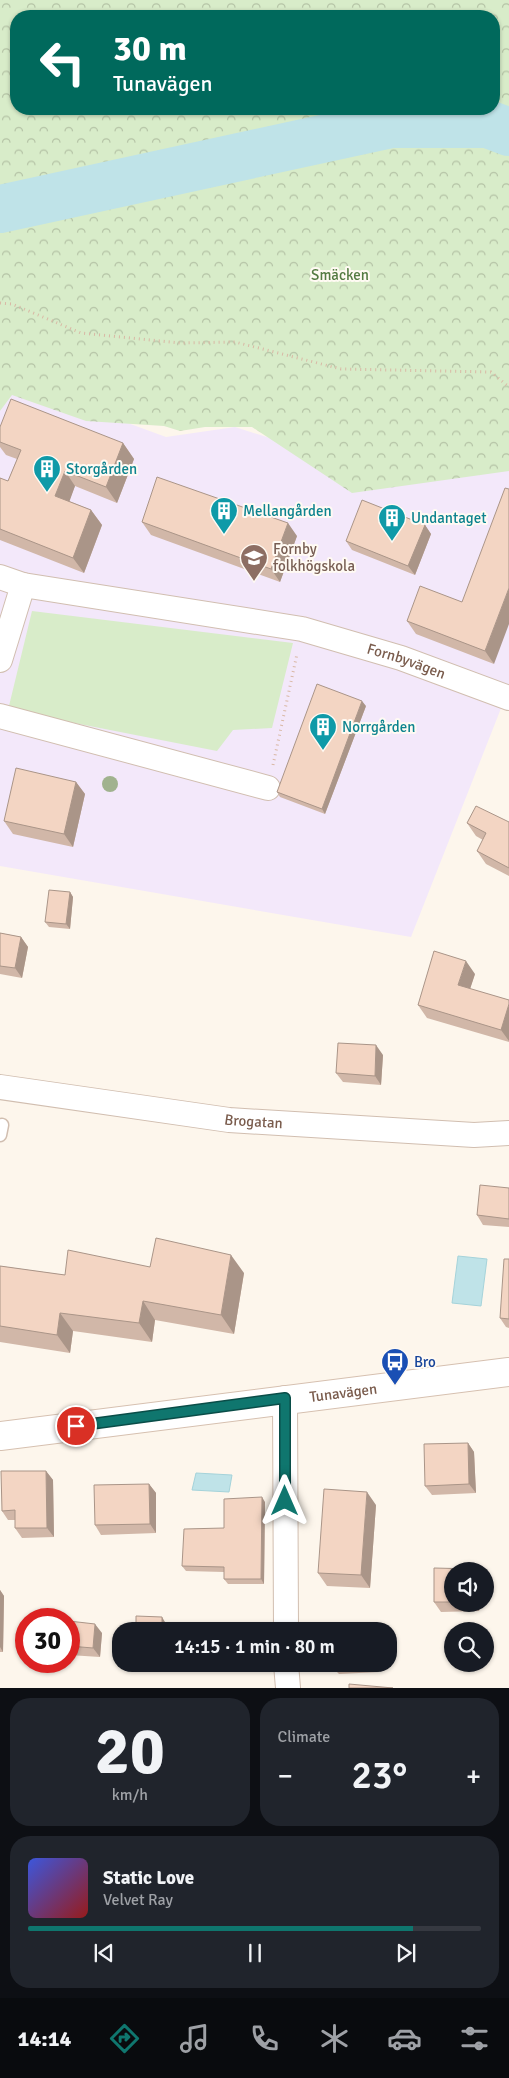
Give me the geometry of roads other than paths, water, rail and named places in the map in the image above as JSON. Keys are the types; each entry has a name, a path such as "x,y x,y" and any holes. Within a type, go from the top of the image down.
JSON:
{"street":[{"name":"Fornbyvägen","path":"0,577 23,585 302,629 401,658 509,698"},
{"path":"0,660 23,585"},
{"path":"0,716 268,788"},
{"name":"Brogatan","path":"0,1087 229,1120 474,1135 509,1133"},
{"name":"Tunavägen","path":"0,1436 285,1398 509,1372"},
{"path":"285,1398 286,1622"},
{"path":"287,1672 288,1688"}],"water":[{"path":"458,1256 487,1259 481,1306 452,1303"},
{"path":"196,1473 232,1475 229,1492 192,1490"}],"waterway":[{"path":"0,209 391,124 488,124 509,132"}],"place":[{"name":"Storgården","path":"47,493"},
{"name":"Mellangården","path":"224,535"},
{"name":"Undantaget","path":"392,542"},
{"name":"Fornby folkhögskola","path":"254,582"},
{"name":"Norrgården","path":"323,751"},
{"name":"Bro","path":"395,1386"}],"park label":[{"name":"Smäcken","path":"340,275"}]}
